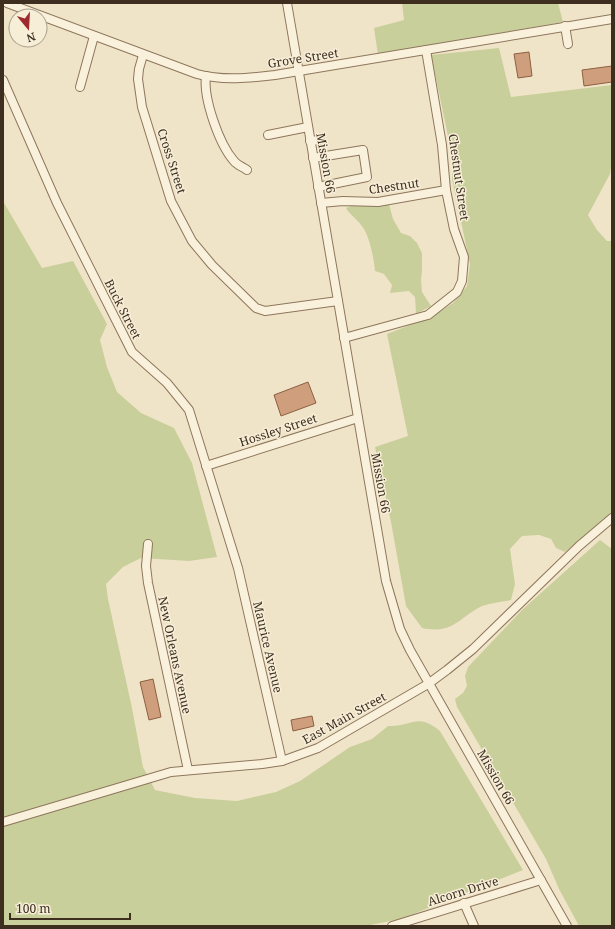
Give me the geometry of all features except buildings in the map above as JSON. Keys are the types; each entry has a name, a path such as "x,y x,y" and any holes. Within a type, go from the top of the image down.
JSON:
{"street":[{"name":"Grove Street","path":"7,3 143,55 206,76 228,78 254,78 612,19"},
{"name":"Mission 66","path":"287,3 389,596 400,629 428,684 567,926"},
{"path":"565,26 568,44"},
{"path":"80,87 94,36"},
{"name":"Chestnut Street","path":"344,338 428,316 457,292 462,281 464,257 454,229 446,190 442,144 426,50"},
{"name":"Cross Street","path":"143,55 138,79 142,107 171,201 192,241 212,265 256,308 265,311 338,301"},
{"path":"206,76 205,93 224,144 235,162 247,170"},
{"name":"Buck Street","path":"3,80 57,203 132,352 167,383 189,410 229,538"},
{"path":"303,100 312,98"},
{"path":"268,135 308,126"},
{"path":"310,141 320,140"},
{"path":"313,158 362,150 367,177 318,187"},
{"name":"Chestnut","path":"321,203 343,201 378,202 446,190"},
{"name":"Hossley Street","path":"206,466 358,418"},
{"name":"East Main Street","path":"3,822 171,772 239,767 282,760 318,748 428,684 473,649 579,546 612,518"},
{"name":"Maurice Avenue","path":"229,538 238,568 282,760"},
{"name":"New Orleans Avenue","path":"148,544 146,566 148,583 188,770"},
{"name":"Alcorn Drive","path":"392,926 541,880"},
{"path":"464,904 474,926"}],"green space":[{"path":"402,3 558,3 563,22 378,55 374,28 404,20"},
{"path":"499,48 511,97 612,85 612,162 610,174 588,215 597,230 607,241 612,241 612,512 565,552 556,548 551,539 539,535 522,536 510,549 515,584 511,600 480,607 454,625 440,629 422,628 406,606 391,522 375,447 408,436 387,334 433,316 453,303 467,286 470,264 452,179 452,155 431,55"},
{"path":"3,201 42,268 73,261 107,324 100,340 107,367 117,392 141,413 174,428 192,463 217,557 189,561 141,558 123,567 106,584 143,767 155,790 195,798 237,801 276,792 300,781 350,747 372,739 388,726 403,725 420,721 425,722 440,731 523,870 401,919 365,926 3,926"},
{"path":"389,204 393,219 401,233 410,236 417,243 422,253 422,292 431,306 416,314 415,297 409,291 390,293 392,285 384,274 375,271 369,240 364,229 346,208 353,205"},
{"path":"600,540 612,549 612,926 579,926 559,889 546,859 457,707 455,699 463,693 467,686 465,676 468,667 522,610"}]}
